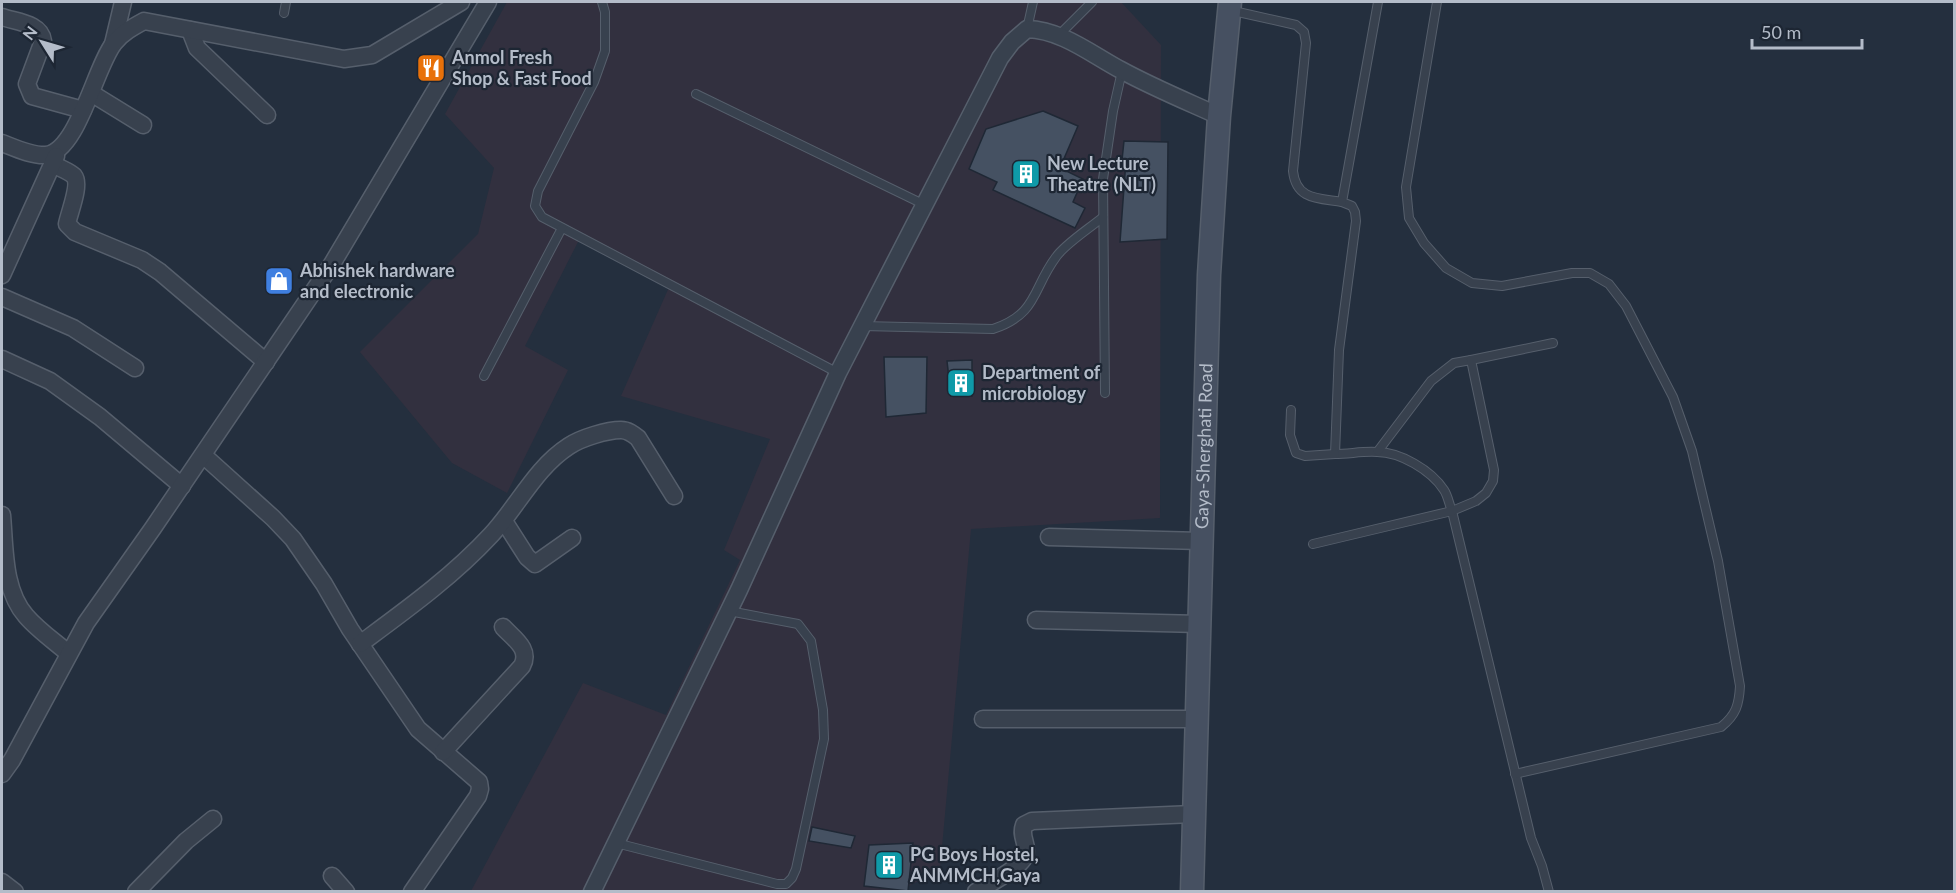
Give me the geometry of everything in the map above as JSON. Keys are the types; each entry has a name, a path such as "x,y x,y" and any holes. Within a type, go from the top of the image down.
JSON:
{"main road":[{"name":"Gaya-Sherghati Road","path":"1191,891 1209,275 1219,116 1230,6"}],"street":[{"path":"2,275 56,157 71,135 113,44 123,2"},
{"path":"113,44 129,29 144,21 344,59 359,58 372,55 461,2"},
{"path":"2,774 7,760 86,623 332,264 488,2"},
{"path":"2,17 34,27 43,35 43,41 27,84 32,96 83,110"},
{"path":"592,891 729,611 838,373 1000,58 1012,42 1028,29 1044,30 1122,71 1219,116"},
{"path":"190,30 197,48 267,116"},
{"path":"91,93 143,125"},
{"path":"2,143 35,154 56,157 76,180 76,191 68,215 67,224 70,228 142,260 160,272 266,362"},
{"path":"2,297 73,328 135,368"},
{"path":"2,359 50,381 100,417 182,486"},
{"path":"360,644 429,593 504,521 540,470 551,459 584,438 622,430 630,432 638,438 674,496"},
{"path":"203,455 293,539 418,729 479,782 480,789 412,891"},
{"path":"2,515 9,583 16,600 26,616 68,653"},
{"path":"504,521 527,557 535,564 572,538"},
{"path":"1049,537 1201,541"},
{"path":"1036,621 1200,624"},
{"path":"443,752 526,659 526,652 503,627"},
{"path":"983,719 1197,719"},
{"path":"976,891 1021,863 1027,855 1021,832 1024,825 1032,821 1193,814"},
{"path":"136,891 186,841 213,819"},
{"path":"332,876 346,891"},
{"path":"2,882 15,891"}],"lane":[{"path":"284,13 286,2"},
{"path":"602,2 605,12 605,51 594,82 538,191 535,206 542,217 838,373"},
{"path":"1028,29 1033,2"},
{"path":"1058,36 1092,2"},
{"path":"1342,202 1378,2"},
{"path":"1437,2 1406,187 1409,218 1424,243 1446,268 1472,283 1502,286 1572,273 1590,273 1609,284 1626,306 1673,397 1692,451 1718,561 1740,687 1739,705 1732,718 1721,727 1515,774"},
{"path":"1230,6 1296,25 1304,32 1306,43 1293,171 1294,183 1301,192 1311,197 1342,202 1352,206 1355,212 1356,221 1339,350 1335,454"},
{"path":"1105,393 1102,179 1122,71"},
{"path":"696,94 925,205"},
{"path":"862,326 993,329 1009,324 1026,311 1057,255 1103,217"},
{"path":"484,376 562,228"},
{"path":"1378,452 1431,381 1454,363 1553,343"},
{"path":"1313,544 1452,511 1476,501 1486,493 1493,481 1494,470 1471,360"},
{"path":"1291,410 1290,435 1296,453 1305,456 1378,452 1395,454 1419,467 1435,479 1445,491 1452,511 1531,838 1549,891"},
{"path":"616,843 777,884 786,884 792,878 796,869 824,739 823,710 811,641 798,624 729,611"}],"shaded area":[{"path":"507,2 1121,2 1161,45 1160,518 971,529 940,869 900,891 471,891 583,683 666,715 740,560 724,550 770,439 621,396 670,285 579,240 525,346 568,370 507,493 452,463 360,352 478,234 494,168 445,114"}],"building":[{"name":"New Lecture Theatre (NLT)","path":"1043,111 1078,126 1060,168 1083,179 1073,202 1085,208 1075,228 993,190 997,182 969,169 986,129"},
{"path":"1124,141 1168,142 1167,239 1120,242 1126,160 1122,160"},
{"path":"884,357 927,357 926,413 886,417"},
{"name":"Department of microbiology","path":"972,360 972,396 951,396 947,361"},
{"path":"812,827 855,836 851,848 809,841"},
{"name":"PG Boys Hostel, ANMMCH,Gaya","path":"913,843 908,891 864,886 869,845"}],"place":[{"name":"Anmol Fresh Shop & Fast Food","path":"431,68"},
{"name":"New Lecture Theatre (NLT)","path":"1026,174"},
{"name":"Abhishek hardware and electronic","path":"279,281"},
{"name":"Department of microbiology","path":"961,383"},
{"name":"PG Boys Hostel, ANMMCH,Gaya","path":"889,865"}]}
